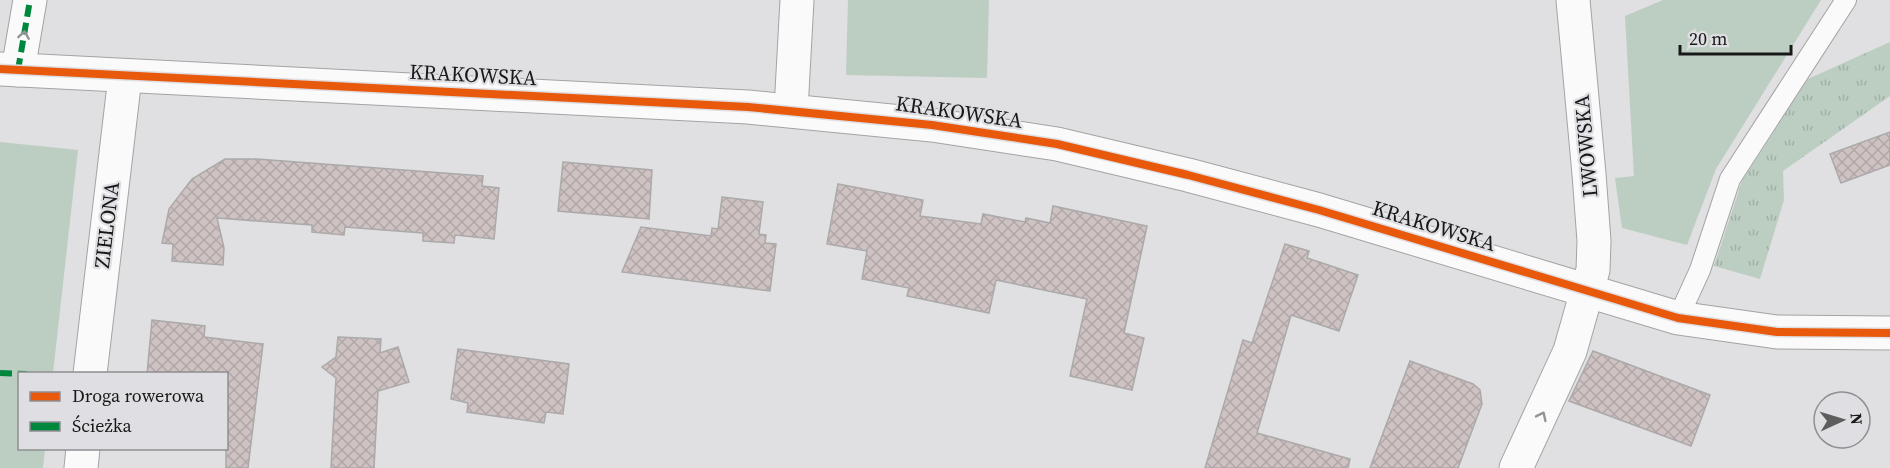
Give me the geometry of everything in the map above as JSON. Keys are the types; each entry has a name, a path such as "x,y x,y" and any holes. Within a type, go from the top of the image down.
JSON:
{"street":[{"path":"9,70 30,0"},
{"path":"791,110 797,0"},
{"name":"LWOWSKA","path":"1516,468 1545,411 1570,351 1593,270 1594,241 1573,0"},
{"name":"KRAKOWSKA","path":"9,70 791,110 942,126 1102,154 1319,210 1678,318 1777,332 1890,333"},
{"name":"ZIELONA","path":"90,372 124,77"},
{"path":"81,468 83,450"}],"lane":[{"path":"1678,318 1700,270 1730,179 1846,0"}],"green space":[{"path":"848,0 989,0 987,78 846,75"},
{"path":"1663,0 1821,0 1716,169 1687,245 1622,228 1615,178 1634,176 1625,16"},
{"path":"1890,42 1890,96 1783,171 1784,200 1760,279 1714,266 1742,181 1808,79"},
{"path":"0,142 78,150 53,372 18,372 18,450 45,450 43,468 0,468"}],"building":[{"path":"1890,132 1890,165 1841,183 1830,154"},
{"path":"225,159 257,159 483,176 482,186 499,188 494,239 455,235 454,243 423,241 423,233 345,227 344,235 312,232 312,225 217,218 224,248 223,265 172,261 173,244 162,243 169,209 192,179"},
{"path":"563,162 652,170 649,219 558,211"},
{"path":"838,184 923,200 920,216 981,224 983,214 1025,222 1026,218 1050,223 1053,206 1147,226 1124,333 1144,338 1132,390 1070,376 1087,299 996,280 989,313 907,296 909,288 862,279 867,251 827,244"},
{"path":"722,197 763,202 759,234 766,235 765,243 776,244 770,291 622,272 641,227 711,236 712,228 718,229"},
{"path":"1285,244 1309,251 1307,258 1358,275 1339,331 1291,315 1257,433 1350,459 1348,468 1205,468 1243,340 1252,343"},
{"path":"152,320 205,326 204,337 263,344 248,468 226,468 228,372 147,372"},
{"path":"338,337 381,339 380,353 398,347 409,382 378,391 374,468 331,468 336,378 322,367 336,357"},
{"path":"458,349 569,364 563,414 546,412 544,423 467,412 468,403 451,399"},
{"path":"1593,351 1710,395 1691,446 1569,401"},
{"path":"1410,361 1473,384 1480,390 1482,404 1458,468 1370,468"}],"marked path":[{"path":"18,70 30,0"},
{"path":"0,373 18,374"}],"cycle path":[{"path":"0,69 748,107 932,125 1057,144 1188,175 1319,210 1678,318 1777,332 1890,333"}]}
